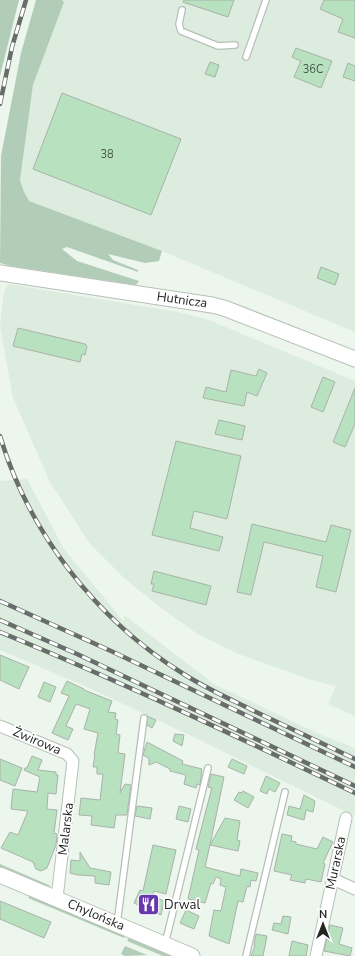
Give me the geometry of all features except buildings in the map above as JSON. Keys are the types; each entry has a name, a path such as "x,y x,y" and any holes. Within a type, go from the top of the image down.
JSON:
{"main road":[{"name":"Hutnicza","path":"0,273 212,305 231,310 355,360"},
{"name":"Chylońska","path":"0,875 192,956"}],"street":[{"name":"Żwirowa","path":"0,726 67,754 72,760"},
{"name":"Malarska","path":"57,898 74,766 72,760"},
{"name":"Murarska","path":"316,956 346,818"},
{"path":"333,880 355,889"}],"lane":[{"path":"246,57 266,0"},
{"path":"182,10 179,24 181,31 218,46 235,45"},
{"path":"117,924 144,718"},
{"path":"165,944 208,768"},
{"path":"246,956 285,792"}],"shaded area":[{"path":"0,0 19,0 0,76"},
{"path":"36,0 62,0 64,2 33,85 20,180 24,192 29,201 162,251 159,261 145,263 108,254 113,260 138,270 138,272 67,247 62,249 77,261 139,281 136,285 11,266 0,263 1,156 21,53"},
{"path":"62,0 355,0 355,332 162,251 29,201 20,180 33,85 64,2"},
{"path":"8,284 178,312 209,320 355,381 355,716 328,704 336,686 311,680 239,654 199,635 161,608 124,578 90,544 50,482 13,398 0,326 4,292"},
{"path":"27,479 64,549 124,622 124,615 214,684 319,734 355,748 355,816 87,687 0,650 0,481"},
{"path":"0,864 51,886 44,887 0,867"},
{"path":"31,895 124,934 124,938 28,898"},
{"path":"130,937 174,956 163,956 127,941"},
{"path":"125,946 147,955 125,956 121,954"}],"railway":[{"path":"0,104 12,47 26,0"},
{"path":"0,436 13,472 29,506 48,539 70,571 94,600 121,627 151,651 200,684 355,759"},
{"path":"0,601 111,651 355,767"},
{"path":"0,620 77,654 355,786"},
{"path":"0,632 223,730 355,793"}],"place":[{"name":"Drwal","path":"149,905"}]}
